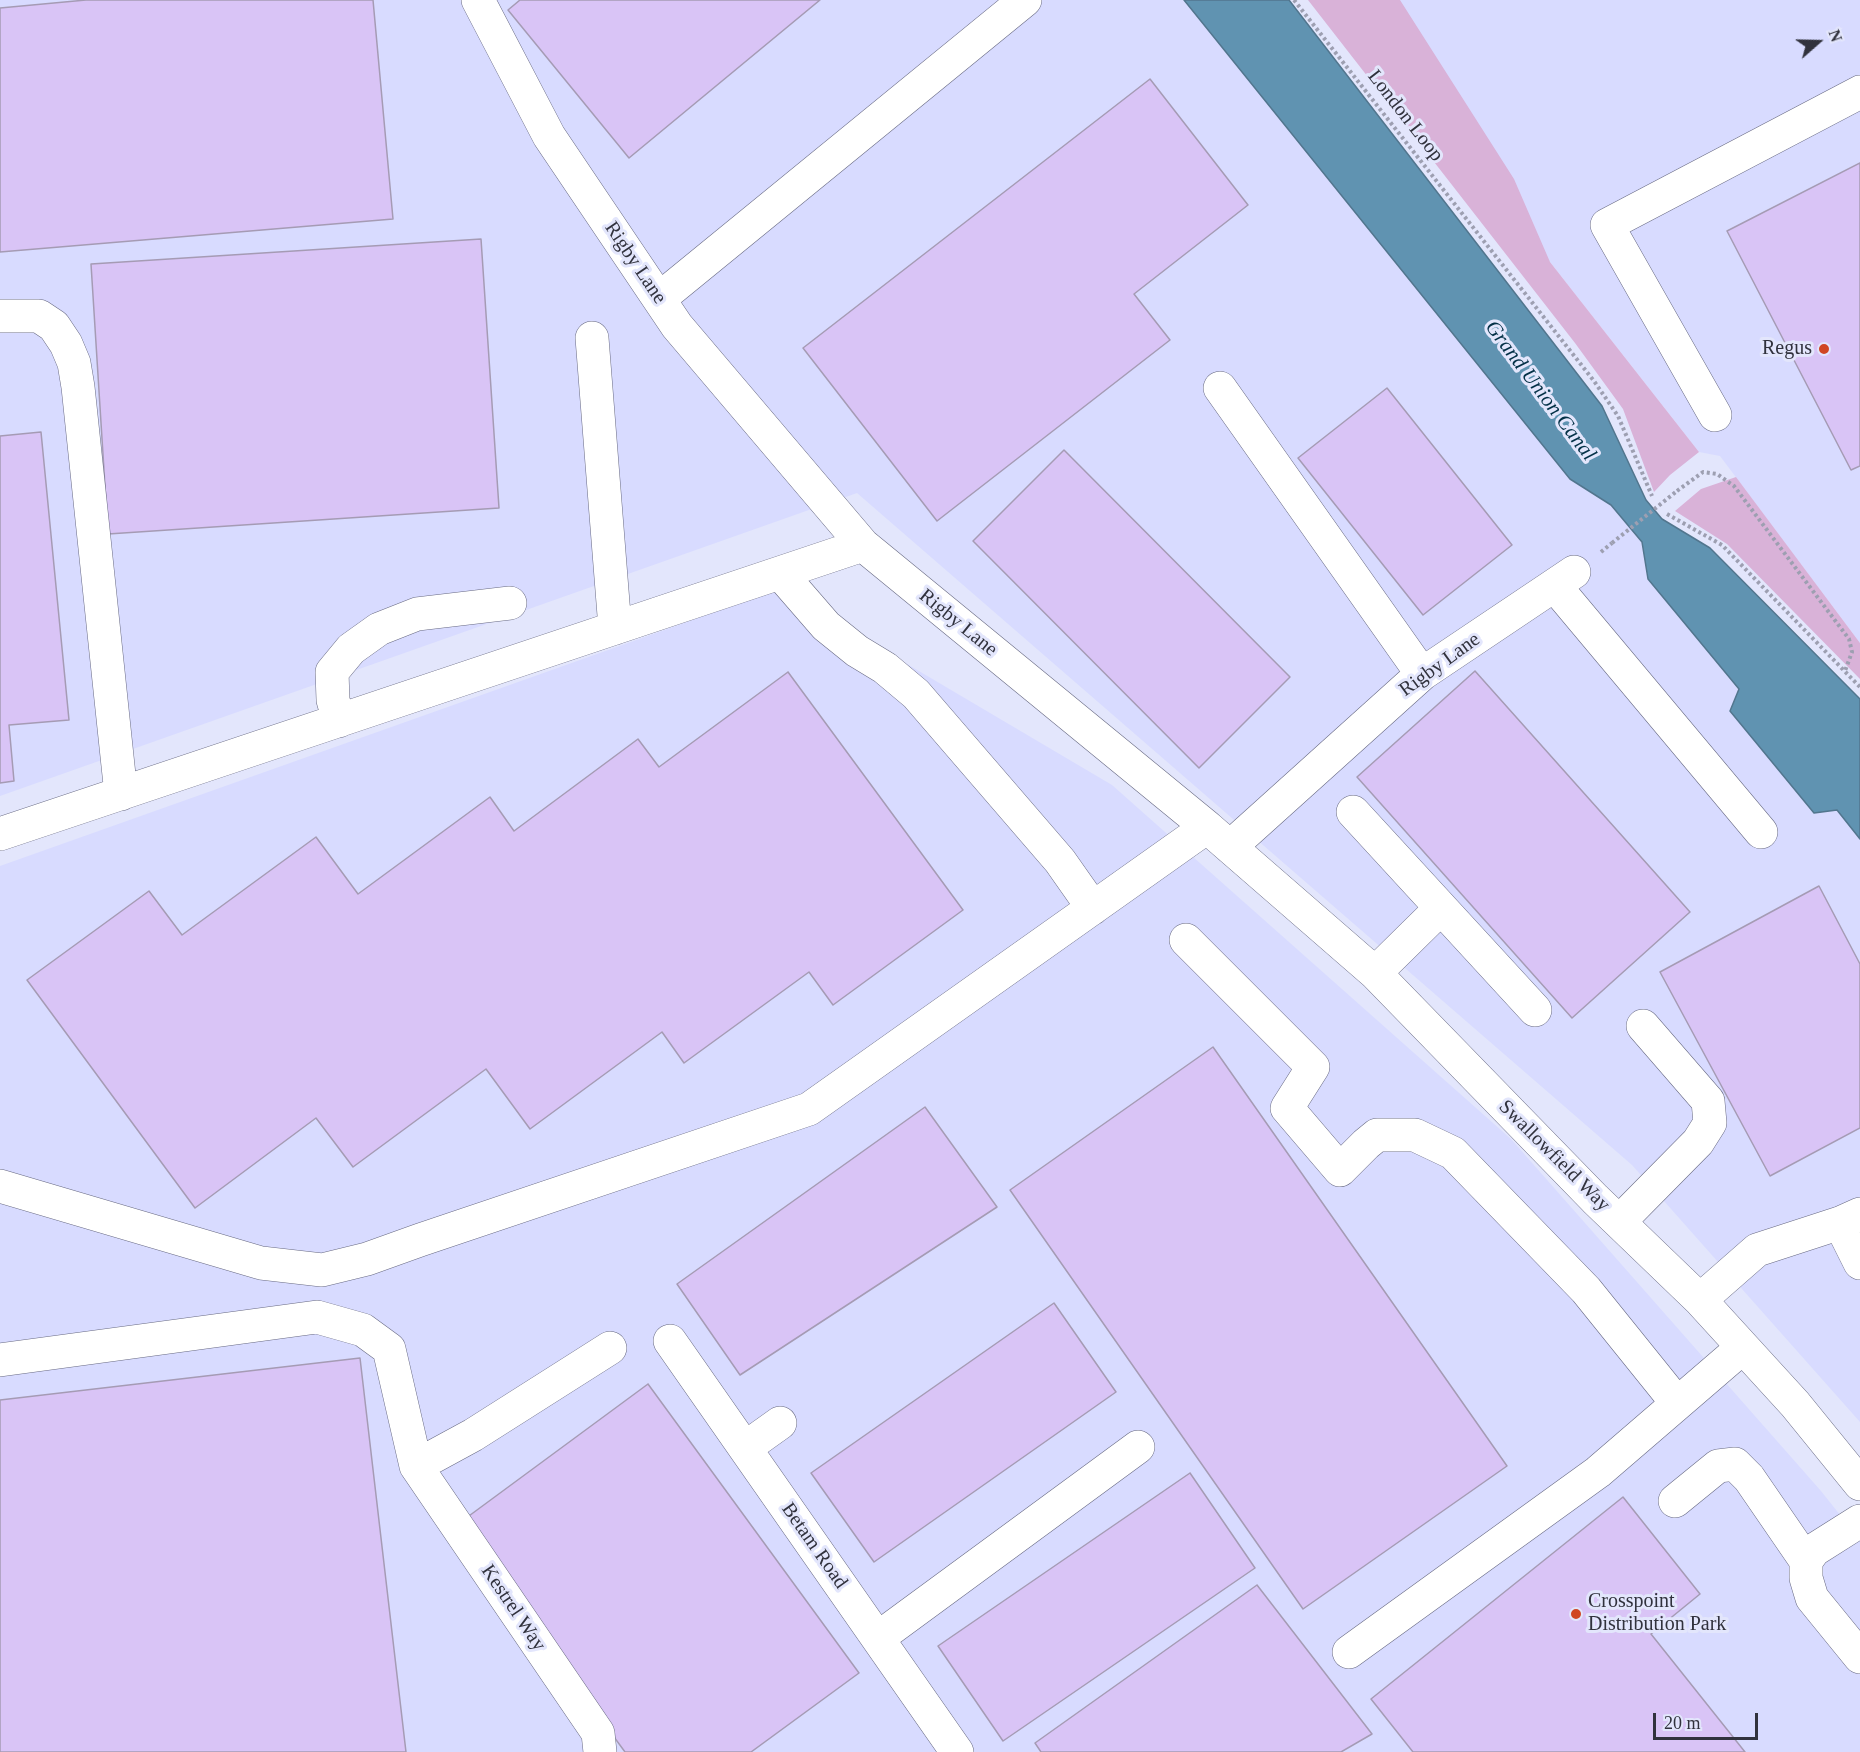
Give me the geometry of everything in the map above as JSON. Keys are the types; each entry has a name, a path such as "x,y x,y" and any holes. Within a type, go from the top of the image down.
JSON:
{"street":[{"name":"Rigby Lane","path":"478,0 549,136 677,326 863,545 1218,837 1422,674 1565,579 1761,832"},
{"path":"659,299 1025,0"},
{"path":"1715,415 1607,225 1860,92"},
{"path":"0,316 39,316 54,326 66,344 74,363 121,794"},
{"path":"592,338 615,628"},
{"path":"1220,388 1422,674"},
{"path":"0,834 863,545"},
{"path":"780,573 826,626 857,651 885,668 916,694 1060,861 1093,908"},
{"path":"339,721 333,700 332,672 351,649 379,629 417,614 510,603"},
{"path":"1353,812 1535,1010"},
{"path":"0,1186 261,1263 322,1270 367,1259 809,1109 1093,908 1218,837"},
{"name":"Swallowfield Way","path":"1218,837 1375,973 1619,1222 1700,1300 1795,1404 1860,1484"},
{"path":"1375,973 1440,909"},
{"path":"1186,940 1313,1067 1287,1108 1340,1170 1377,1135 1415,1135 1453,1153 1586,1290 1677,1403"},
{"path":"1619,1222 1698,1142 1710,1123 1708,1101 1643,1026"},
{"path":"1700,1300 1757,1250 1850,1219 1860,1263"},
{"path":"0,1360 317,1317 363,1330 389,1349 416,1466 473,1435 610,1348"},
{"name":"Betam Road","path":"670,1341 957,1752"},
{"path":"1349,1652 1598,1472 1742,1348"},
{"path":"745,1448 780,1423"},
{"path":"878,1638 1138,1447"},
{"path":"1675,1501 1718,1466 1735,1464 1749,1478 1806,1562"},
{"name":"Kestrel Way","path":"416,1466 598,1733 600,1752"},
{"path":"1860,1521 1814,1550 1806,1562 1806,1578 1812,1598 1860,1657"}],"path":[{"name":"London Loop","path":"1294,0 1594,381 1618,416 1652,496"},
{"path":"1612,543 1703,472 1712,472 1722,477 1734,486 1849,639 1853,649 1845,671"},
{"path":"1667,514 1722,545 1860,687"}],"shaded area":[{"path":"0,0 1184,0 1570,479 1611,505 1642,542 1648,579 1739,689 1730,711 1814,813 1837,810 1860,839 1860,1422 1632,1165 857,493 0,796"},
{"path":"1308,0 1400,0 1514,179 1550,262 1699,452 1670,475 1654,492 1623,409 1575,343"},
{"path":"1342,0 1860,0 1860,643 1720,456 1699,452"},
{"path":"1736,477 1860,643 1860,679 1727,544 1675,511 1701,489"},
{"path":"780,589 1112,785 1511,1139 1821,1491 1860,1540 1860,1752 0,1752 0,866"}],"water":[{"name":"Grand Union Canal","path":"1184,0 1289,0 1602,406 1646,500 1662,519 1710,548 1860,699 1860,839 1837,810 1814,813 1730,711 1739,689 1648,579 1642,542 1611,505 1570,479"}],"building":[{"path":"86,0 373,0 393,219 0,252 0,8"},
{"path":"520,0 820,0 629,158 508,10"},
{"path":"1150,79 1248,205 1134,294 1170,340 937,521 803,348"},
{"name":"Regus","path":"1860,163 1860,466 1851,470 1727,231"},
{"path":"481,239 499,508 108,534 91,264"},
{"path":"1387,388 1512,545 1423,615 1298,458"},
{"path":"41,432 69,720 9,725 14,781 0,783 0,436"},
{"path":"1064,450 1290,677 1199,768 973,541"},
{"path":"1475,671 1690,912 1572,1018 1357,777"},
{"path":"788,672 963,910 833,1005 809,972 684,1063 662,1032 530,1129 486,1069 353,1167 316,1118 195,1208 27,980 149,891 182,935 316,837 358,894 490,797 514,831 638,739 659,767"},
{"path":"1819,886 1860,964 1860,1128 1770,1176 1660,972"},
{"path":"1213,1047 1507,1466 1303,1609 1010,1190"},
{"path":"925,1107 997,1207 740,1375 677,1284"},
{"path":"1054,1303 1116,1392 874,1562 811,1473"},
{"path":"360,1358 406,1752 0,1752 0,1400"},
{"path":"648,1384 859,1673 751,1752 625,1752 458,1524"},
{"path":"1190,1473 1255,1568 1003,1741 938,1646"},
{"name":"Crosspoint Distribution Park","path":"1623,1497 1700,1594 1651,1634 1745,1752 1413,1752 1371,1699"},
{"path":"1257,1585 1372,1734 1341,1752 1041,1752 1035,1743"}],"place":[{"name":"Regus","path":"1824,349"},
{"name":"Crosspoint Distribution Park","path":"1576,1614"}]}
